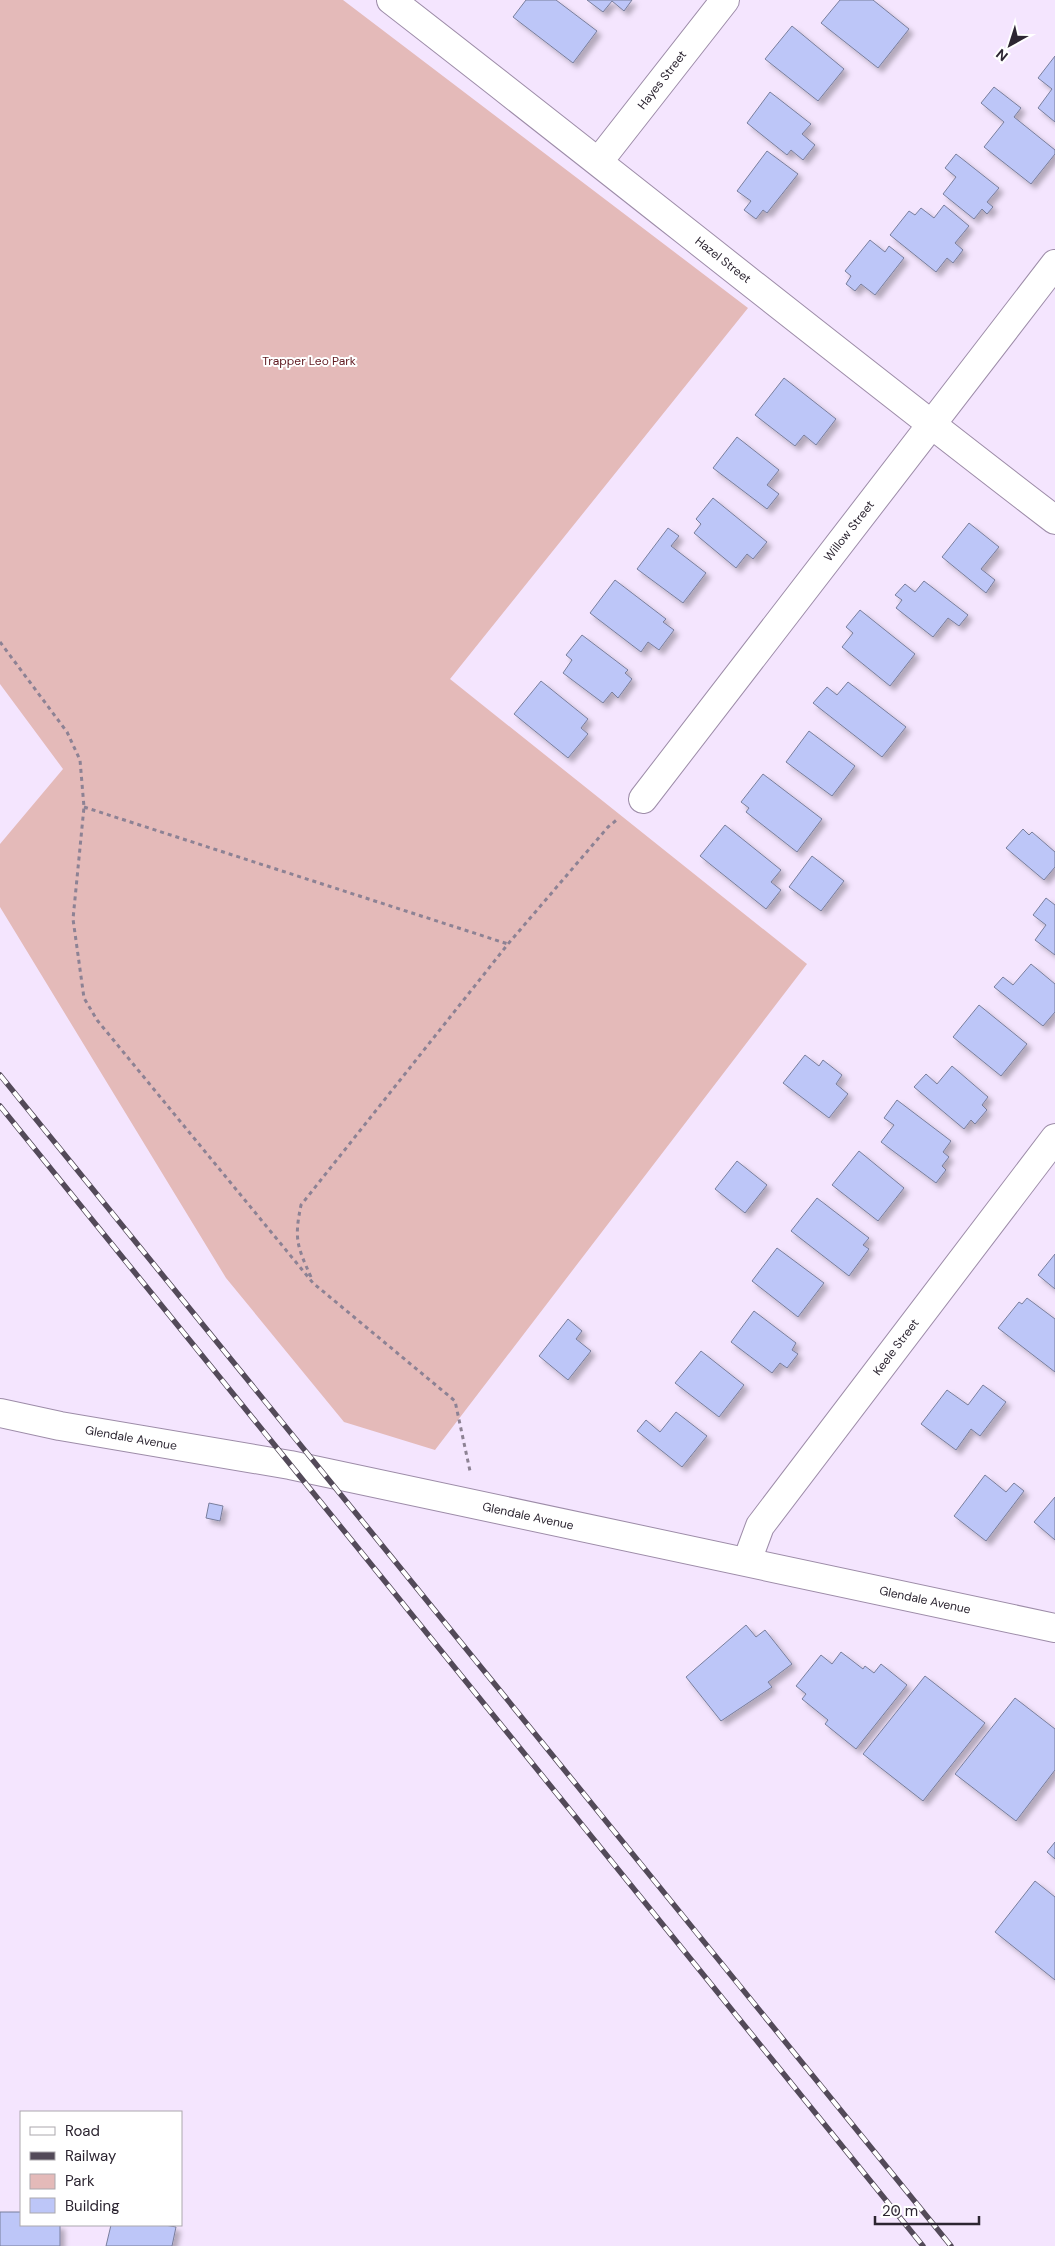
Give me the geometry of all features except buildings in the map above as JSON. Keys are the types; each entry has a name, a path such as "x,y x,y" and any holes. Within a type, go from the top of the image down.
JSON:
{"street":[{"name":"Hazel Street","path":"391,0 599,161 931,425 1055,520"},
{"name":"Hayes Street","path":"599,161 725,0"},
{"name":"Willow Street","path":"643,799 1055,264"},
{"name":"Keele Street","path":"747,1561 760,1526 1055,1138"},
{"name":"Glendale Avenue","path":"0,1413 60,1426 290,1465 1055,1628"}],"path":[{"path":"0,642 67,732 80,760 84,807 73,920 84,998 97,1020 314,1283 455,1401 478,1505"},
{"path":"314,1283 298,1250 296,1229 301,1205 508,944 608,827 643,799"},
{"path":"84,807 508,944"}],"green space":[{"name":"Trapper Leo Park","path":"0,0 343,0 748,308 450,679 807,964 435,1450 344,1422 226,1278 0,907 0,844 63,769 0,684"}],"railway":[{"path":"0,1075 951,2246"},
{"path":"0,1106 923,2246"}]}
